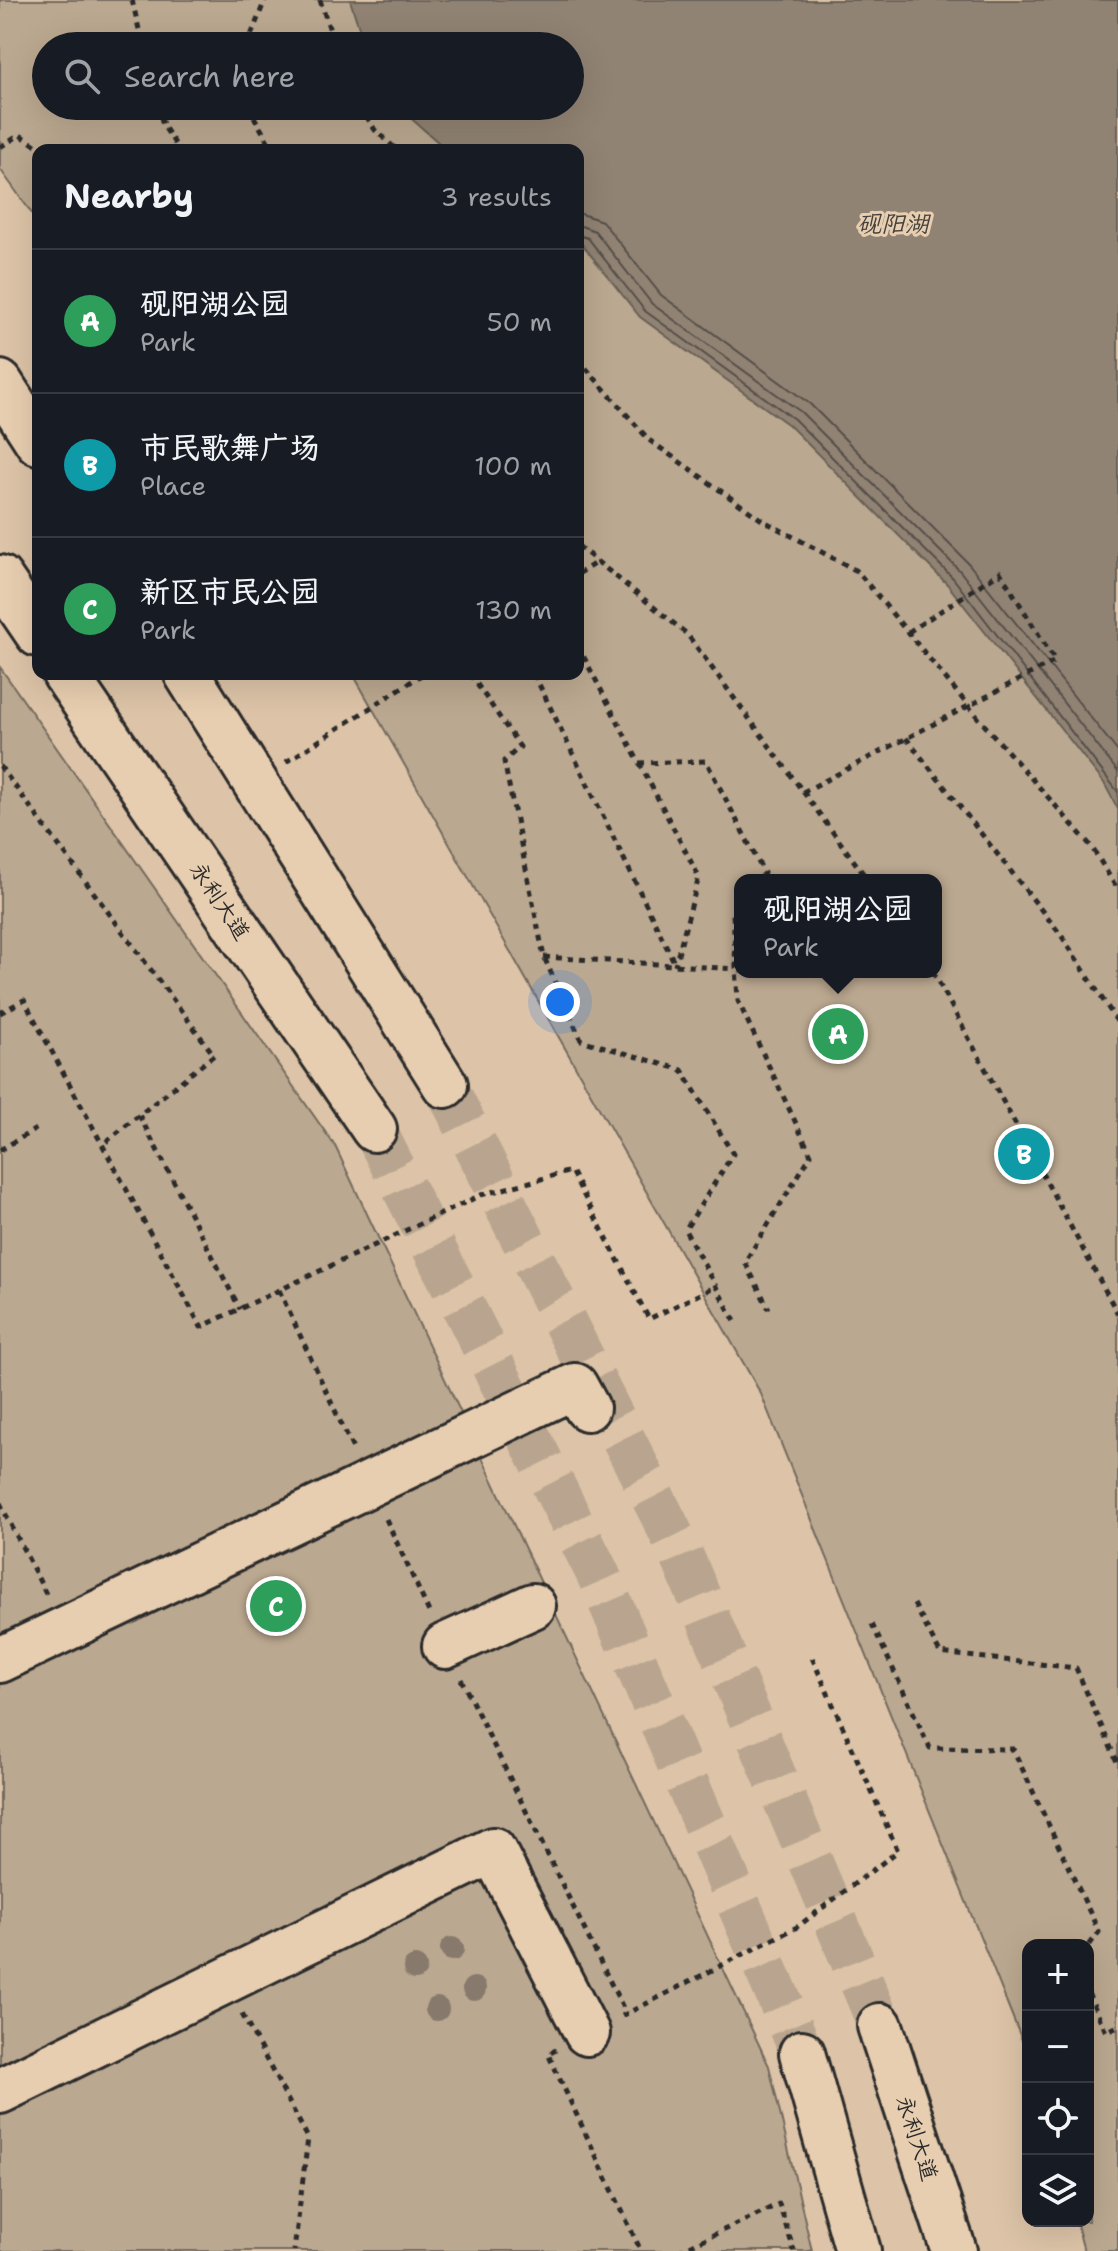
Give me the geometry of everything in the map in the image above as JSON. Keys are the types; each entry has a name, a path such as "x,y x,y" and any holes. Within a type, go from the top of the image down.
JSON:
{"main road":[{"path":"0,383 32,433"},
{"path":"0,578 32,625"},
{"name":"永利大道","path":"69,680 374,1129"},
{"path":"191,680 445,1085"},
{"path":"0,1660 575,1386 587,1408"},
{"path":"445,1646 533,1606"},
{"path":"0,2091 493,1850 587,2033"},
{"name":"永利大道","path":"880,2026 954,2251"},
{"path":"802,2053 858,2251"}],"path":[{"path":"132,0 140,32"},
{"path":"252,32 265,0"},
{"path":"320,0 330,32"},
{"path":"162,120 175,144"},
{"path":"256,120 270,144"},
{"path":"369,120 390,144"},
{"path":"0,147 20,135 34,144"},
{"path":"584,366 649,440 762,520 857,571 968,706 1091,846 1118,890"},
{"path":"584,551 687,634 864,874"},
{"path":"584,570 597,562"},
{"path":"803,792 1055,661 1000,572 907,633"},
{"path":"584,658 699,877 675,965"},
{"path":"254,782 414,680"},
{"path":"474,680 520,747 504,761 544,957 581,1040 682,1070 733,1154 685,1230 737,1325"},
{"path":"537,680 675,965"},
{"path":"906,738 1061,935 1118,1023"},
{"path":"639,763 706,761 763,874"},
{"path":"0,766 214,1055 102,1145"},
{"path":"544,957 734,969"},
{"path":"737,978 738,1001 811,1155 745,1262 769,1309"},
{"path":"936,978 1118,1314"},
{"path":"0,1013 24,1000 201,1327 481,1195 571,1171 649,1319 716,1286"},
{"path":"139,1115 240,1309"},
{"path":"0,1150 41,1126"},
{"path":"0,1503 64,1629"},
{"path":"914,1604 940,1653 1076,1668 1118,1764"},
{"path":"872,1624 930,1748 1013,1749 1099,1932 1094,1939"},
{"path":"641,2251 548,2054 797,1927 898,1851 810,1653"},
{"path":"225,1981 308,2138 294,2251"},
{"path":"1094,2006 1106,2032 1118,2026"},
{"path":"679,2251 779,2204 794,2251"}],"shaded area":[{"path":"0,0 1118,0 1118,2251 1084,2251 1078,2227 1094,2227 1094,1939 1022,1939 1022,2040 761,1394 356,680 584,680 584,144 32,144 32,214 0,169"},
{"path":"0,667 335,1146 769,2066 812,2251 0,2251"}],"water":[{"name":"砚阳湖","path":"350,0 1118,0 1118,809 1104,783 947,584 789,425 640,317 584,247 584,144 440,144 413,120 584,120 584,32 360,32"}],"tunnel":[{"path":"445,1085 679,1549 880,2026"},
{"path":"374,1129 598,1574 802,2053"}],"place":[{"name":"砚阳湖公园","path":"838,1034"},
{"name":"市民歌舞广场","path":"1024,1154"},
{"name":"新区市民公园","path":"276,1606"}]}
